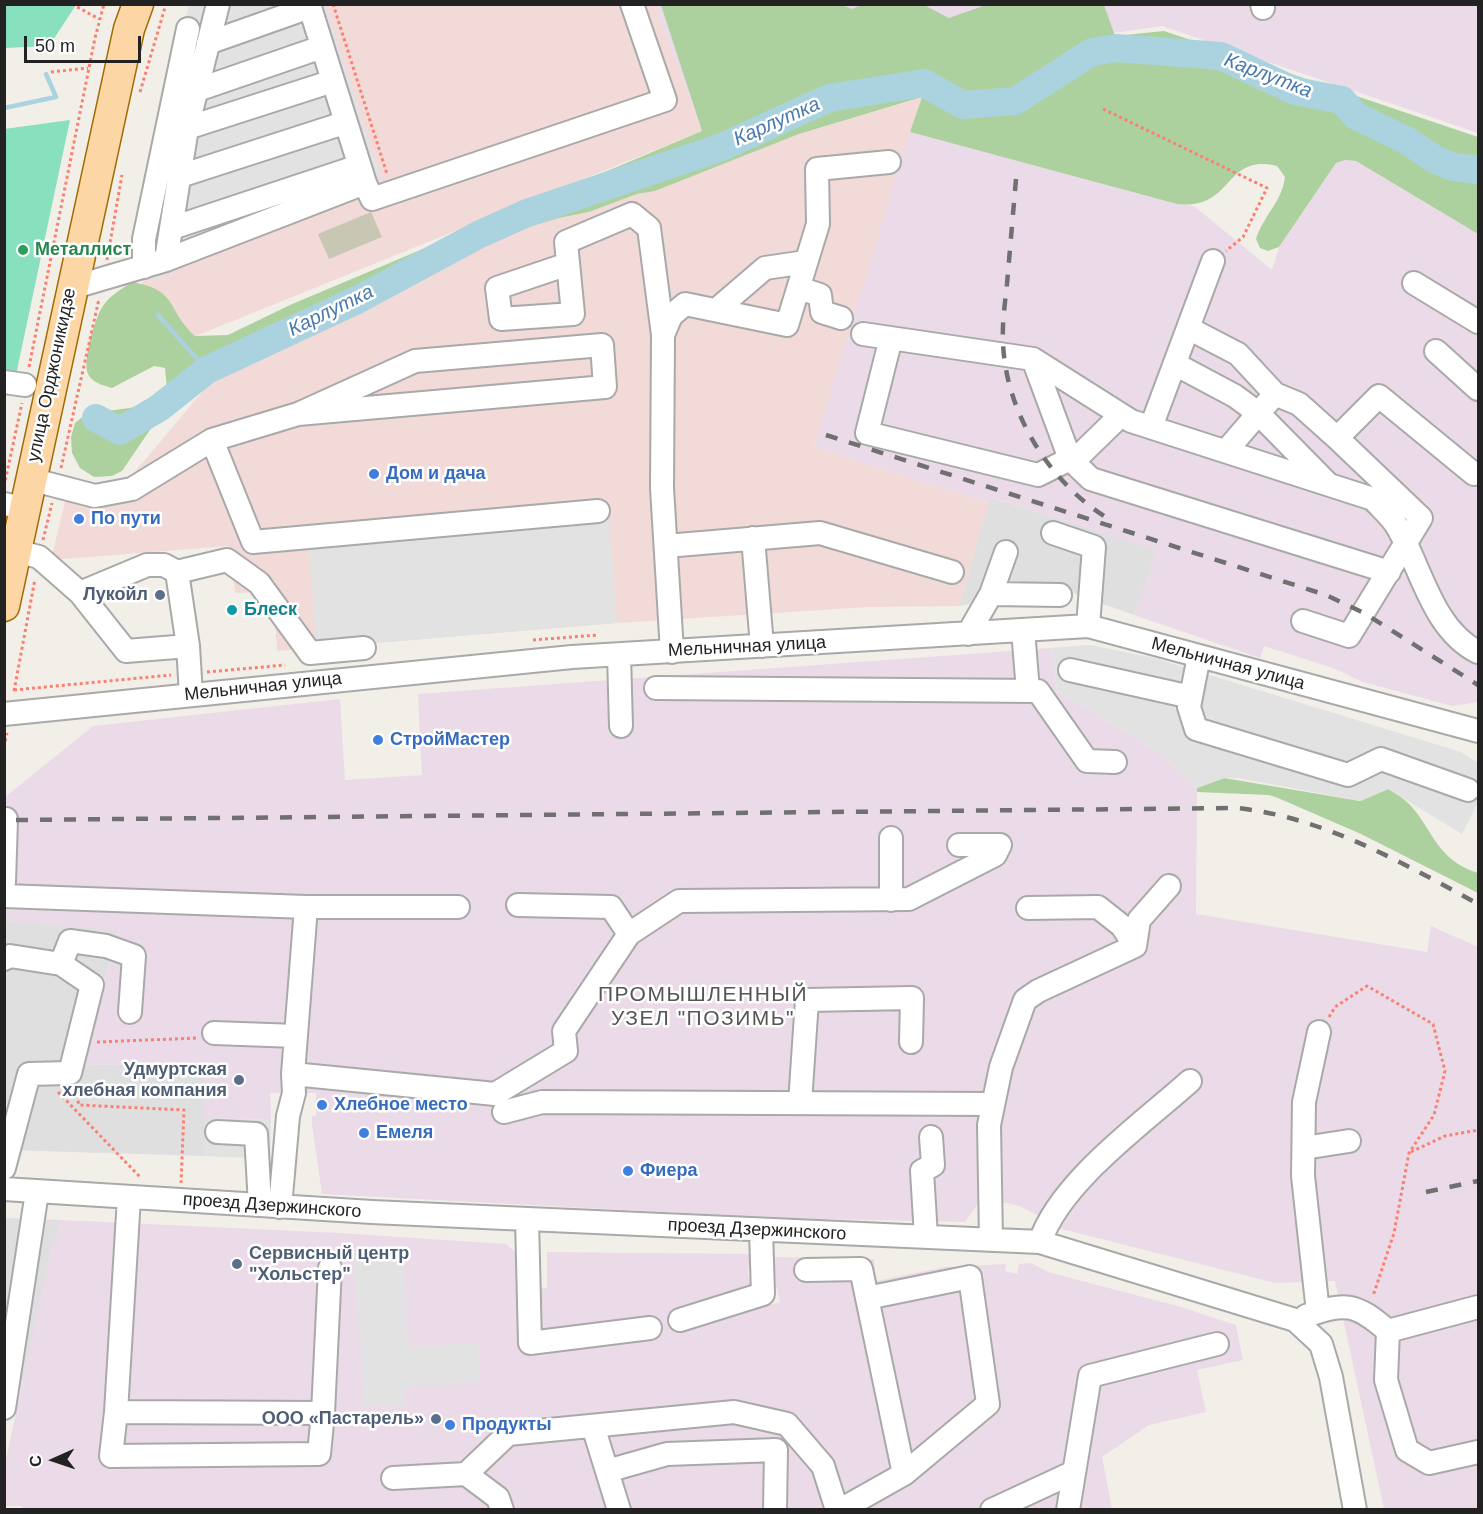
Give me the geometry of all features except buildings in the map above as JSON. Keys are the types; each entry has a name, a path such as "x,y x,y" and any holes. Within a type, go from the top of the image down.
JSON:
{"main road":[{"name":"улица Орджоникидзе","path":"4,606 27,554 15,506 30,483 129,29 138,4"}],"street":[{"path":"166,260 187,128 218,4"},
{"path":"208,44 309,6 344,123 372,199 665,100 632,4"},
{"path":"144,267 144,239 189,29"},
{"path":"197,90 322,47"},
{"path":"187,128 333,81"},
{"path":"180,176 344,123"},
{"path":"663,335 671,316 685,304 787,325 818,224 817,169 889,162"},
{"path":"71,288 166,260 362,175"},
{"path":"172,228 362,175"},
{"path":"568,264 566,242 632,214 649,228 663,335 662,477 672,652"},
{"path":"1151,427 1213,261"},
{"path":"716,310 765,268 806,262"},
{"path":"1414,283 1479,322"},
{"path":"799,288 820,295 822,312 841,318"},
{"path":"1188,328 1238,354 1275,394 1299,404 1421,518 1349,636 1303,621"},
{"path":"863,334 1033,359 1121,415 1373,500 1397,525 1444,619 1468,647 1479,652"},
{"path":"891,338 867,433 1038,475 1082,453 1121,415"},
{"path":"30,483 95,496 132,489 212,440 298,414 415,361 602,345 605,387 298,414"},
{"path":"1436,351 1479,389"},
{"path":"1033,359 1070,459 1091,479 1389,572"},
{"path":"1174,364 1235,396 1258,413 1329,485"},
{"path":"1226,451 1275,394"},
{"path":"1337,438 1378,396 1474,474"},
{"path":"212,440 253,542 598,510"},
{"path":"666,546 820,533 952,572"},
{"path":"1053,533 1094,547 1088,626"},
{"path":"753,538 762,646"},
{"path":"968,634 991,594 1006,552"},
{"path":"27,554 80,593 126,651 188,646"},
{"path":"80,593 147,565 164,565 177,572 226,560 259,583 310,653 364,648"},
{"path":"177,572 188,646 191,695"},
{"path":"991,594 1060,595"},
{"name":"Мельничная улица","path":"7,714 619,655 1088,626 1479,731"},
{"path":"1023,630 1028,691"},
{"path":"619,655 621,726"},
{"path":"1199,656 1189,707 1196,729 1348,775 1381,759 1468,790"},
{"path":"1070,670 1191,697"},
{"path":"656,688 1038,691 1087,761 1115,762"},
{"path":"4,882 6,819"},
{"path":"891,838 891,900"},
{"path":"293,1074 475,1090 495,1094 566,1051 564,1031 629,934 680,901 909,899 995,855 1000,845 959,845"},
{"path":"1135,946 1139,920 1169,886"},
{"path":"4,896 306,906 458,907"},
{"path":"518,905 611,908 629,934"},
{"path":"270,1206 294,1093 293,1074 306,906"},
{"path":"1028,908 1098,907 1122,926 1135,946"},
{"path":"61,964 70,941 106,946 134,956 130,1012"},
{"path":"992,1240 989,1125 1001,1067 1025,1000 1038,991 1135,946"},
{"path":"4,959 10,956 61,964 92,985 70,1073 29,1074 4,1168"},
{"path":"801,1103 807,1000 912,998 911,1042"},
{"path":"1318,1312 1303,1176 1304,1102 1319,1032"},
{"path":"214,1033 296,1036"},
{"path":"1040,1242 1047,1221 1071,1188 1190,1081"},
{"path":"504,1112 542,1102 993,1104"},
{"path":"217,1132 256,1134 270,1206"},
{"path":"926,1237 922,1171 933,1165 931,1137"},
{"path":"1304,1148 1349,1141"},
{"name":"проезд Дзержинского","path":"4,1189 37,1191 136,1189 180,1200 270,1206 1040,1242 1295,1320 1321,1344 1331,1377 1355,1509"},
{"path":"136,1189 117,1412 111,1456 320,1454 330,1268"},
{"path":"4,1408 8,1366 37,1191"},
{"path":"526,1219 530,1343 650,1328"},
{"path":"680,1320 763,1294 761,1230"},
{"path":"806,1270 861,1269 904,1474"},
{"path":"466,1474 508,1434 734,1412 787,1424 823,1467 838,1509 904,1474 988,1404 970,1277 867,1298"},
{"path":"1295,1320 1340,1305 1366,1315 1388,1331"},
{"path":"1388,1331 1479,1307"},
{"path":"1388,1331 1386,1380 1407,1450 1429,1463 1479,1452"},
{"path":"1068,1509 1090,1376 1217,1344"},
{"path":"117,1412 323,1413"},
{"path":"593,1426 619,1509"},
{"path":"607,1471 667,1454 776,1450 775,1509"},
{"path":"992,1509 1074,1472"},
{"path":"393,1478 466,1474 498,1498 502,1509"}],"path":[{"path":"72,4 99,19"},
{"path":"4,747 27,554 30,483 15,384 104,4"},
{"path":"139,96 166,4"},
{"path":"333,4 388,173 362,175"},
{"path":"51,72 88,68"},
{"path":"1102,109 1267,188 1242,237 1213,261"},
{"path":"30,483 104,280 124,165"},
{"path":"1319,1032 1335,1007 1367,986 1433,1024 1445,1071 1434,1115 1409,1153 1394,1233 1366,1315"},
{"path":"95,1042 191,1040 214,1033"},
{"path":"70,1073 79,1105 184,1110 180,1200"},
{"path":"41,1074 136,1189"},
{"path":"1409,1153 1445,1136 1479,1130"}],"shaded area":[{"path":"189,5 325,5 382,181 151,281 130,248"},
{"path":"208,5 655,5 702,131 164,349 135,314"},
{"path":"655,5 1478,5 1478,133 1162,26 861,69 702,131"},
{"path":"923,97 814,447 989,503 959,606 869,607 617,623 277,651 273,591 235,593 229,546 51,560 69,484 123,486 212,380 366,310 479,242 559,218 589,212 637,194 655,191 799,134"},
{"path":"910,132 1177,204 1194,206 1272,270 1279,247 1336,163 1345,160 1356,161 1478,234 1478,702 1452,706 1363,682 1333,668 1264,646 1260,658 1134,615 1157,550 991,497 989,503 814,447"},
{"path":"371,212 382,237 329,259 318,234"},
{"path":"990,497 1158,550 1134,615 1067,591 1020,595 959,606"},
{"path":"609,520 617,623 317,648 308,545"},
{"path":"1090,645 1154,658 1461,752 1478,763 1478,802 1462,834 1388,789 1361,801 1238,778 1224,778 1197,788 1158,751 1057,691 1051,648"},
{"path":"1051,648 1057,691 1158,751 1197,788 1196,914 1427,952 1431,926 1478,947 1478,1509 1384,1509 1335,1281 1275,1283 1054,1227 1041,1217 1019,1206 982,1198 965,1222 777,1218 322,1194 312,1125 312,1116 316,1116 316,1093 270,1093 271,1120 204,1118 204,1067 80,1064 119,931 5,921 5,797 93,726 340,699 345,780 422,775 418,694"},
{"path":"5,921 119,930 80,1064 204,1067 204,1156 5,1150"},
{"path":"204,1118 271,1120 270,1159 204,1156"},
{"path":"5,1218 61,1220 15,1412 5,1410"},
{"path":"61,1220 340,1233 506,1244 521,1257 518,1289 547,1288 547,1252 750,1254 748,1273 756,1309 780,1302 771,1265 776,1257 874,1259 876,1281 945,1267 1006,1264 1005,1271 1017,1274 1019,1264 1031,1263 1048,1272 1181,1307 1236,1325 1243,1360 1197,1370 1206,1412 1149,1425 1102,1457 1112,1509 22,1510 22,1506 5,1506 5,1464 51,1249"},
{"path":"404,1256 409,1347 478,1343 480,1383 404,1387 405,1406 364,1406 353,1257"}],"green space":[{"path":"840,4 852,9 861,5 924,5 949,18 986,5 1104,5 1115,36 1164,31 1478,137 1478,234 1356,161 1345,160 1336,163 1279,247 1268,251 1260,248 1256,239 1283,186 1285,177 1277,166 1260,164 1247,167 1209,199 1195,204 1177,204 910,132 922,97 799,134 655,191 637,194 589,212 559,218 479,242 366,310 212,380 167,411 154,424 122,471 112,476 94,477 80,468 72,453 71,437 75,423 86,414 136,407 167,389 165,368 154,366 112,388 95,382 88,374 88,350 100,312 116,292 132,282 158,290 165,296 195,336 228,335 290,305 702,131 661,5"},
{"path":"4,5 76,5 49,46 5,48"},
{"name":"Металлист","path":"70,120 16,375 4,372 4,129"},
{"path":"1224,778 1360,801 1388,789 1414,809 1448,856 1478,873 1478,893 1361,834 1278,798 1269,795 1197,792 1197,788"}],"waterway":[{"name":"Карлутка","path":"96,418 120,431 159,408 207,370 359,299 478,235 527,213 722,147 829,98 924,83 963,105 1015,101 1092,52 1116,48 1221,56 1295,91 1342,100 1356,116 1406,140 1436,160 1453,167 1478,170"},
{"path":"4,108 56,97 46,74"},
{"path":"158,315 207,370"}],"railway":[{"path":"1016,179 1003,336 1006,370 1013,396 1023,422 1052,469 1092,507 1114,522"},
{"path":"826,435 1326,595 1364,613 1478,685"},
{"path":"16,820 1237,808 1300,821 1362,844 1478,904"},
{"path":"1426,1192 1478,1181"}],"place":[{"name":"Металлист","path":"23,250"},
{"name":"Дом и дача","path":"374,474"},
{"name":"По пути","path":"79,519"},
{"name":"Лукойл","path":"160,595"},
{"name":"Блеск","path":"232,610"},
{"name":"СтройМастер","path":"378,740"},
{"name":"Удмуртская хлебная компания","path":"239,1080"},
{"name":"Хлебное место","path":"322,1105"},
{"name":"Емеля","path":"364,1133"},
{"name":"Фиера","path":"628,1171"},
{"name":"Сервисный центр \"Хольстер\"","path":"237,1264"},
{"name":"ООО «Пастарель»","path":"436,1419"},
{"name":"Продукты","path":"450,1425"}],"district":[{"name":"ПРОМЫШЛЕННЫЙ УЗЕЛ \"ПОЗИМЬ\"","path":"703,1007"}]}
